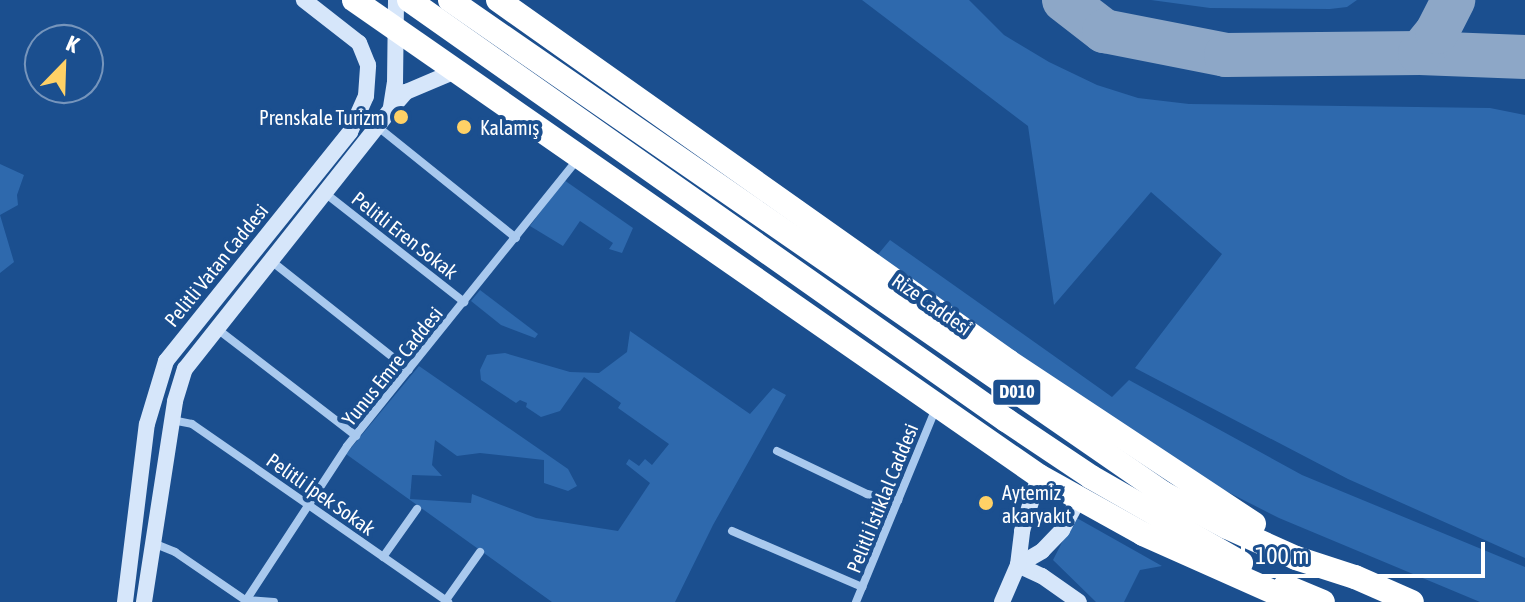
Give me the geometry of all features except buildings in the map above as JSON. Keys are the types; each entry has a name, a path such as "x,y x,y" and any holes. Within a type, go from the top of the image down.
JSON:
{"highway":[{"name":"D010","path":"409,0 1091,477 1276,582 1323,602"},
{"name":"Rize Caddesi","path":"450,0 1163,493 1254,539 1412,602"},
{"path":"498,0 625,93 1087,415 1239,516 1355,577"},
{"path":"365,2 578,159 1039,476 1143,534 1296,602"}],"street":[{"name":"Pelitli Vatan Caddesi","path":"125,602 147,424 161,372 200,315 350,132 366,96 369,79 359,43 304,0"},
{"path":"391,109 396,0"},
{"path":"391,109 406,92 458,70"},
{"name":"Pelitli Vatan Caddesi","path":"144,602 172,420 185,369 215,327 391,109"},
{"path":"378,127 516,238"},
{"name":"Yunus Emre Caddesi","path":"246,601 356,436 578,159"},
{"name":"Pelitli Eren Sokak","path":"325,193 464,302"},
{"path":"270,260 409,370"},
{"path":"215,327 356,436"},
{"name":"Pelitli İstiklal Caddesi","path":"856,602 937,405"},
{"name":"Pelitli İpek Sokak","path":"172,420 192,424 447,601"},
{"path":"777,451 867,494 898,500"},
{"path":"1002,602 1018,565 1022,531 1039,476"},
{"path":"1018,565 1042,551 1062,530 1078,500"},
{"path":"383,557 417,509"},
{"path":"732,531 862,587"},
{"path":"152,543 175,552 246,601 274,602"},
{"path":"447,601 480,552"},
{"path":"1018,565 1073,600"}],"shaded area":[{"path":"862,0 969,0 1004,35 1049,62 1097,85 1138,98 1189,104 1490,108 1525,115 1525,558 1348,479 1135,368 1222,254 1151,192 1054,305 1028,126"},
{"path":"1151,0 1357,0 1347,7 1330,9 1210,8"},
{"path":"0,164 24,175 17,195 18,205 0,215"},
{"path":"564,180 633,228 622,253 609,249 613,243 580,221 563,246 530,226"},
{"path":"0,215 14,262 0,273"},
{"path":"890,240 1112,397 1129,380 1302,475 1525,567 1525,602 1480,602 1279,518 1210,483 875,258"},
{"path":"480,290 538,334 535,338 501,325 471,301"},
{"path":"630,331 750,414 773,388 786,395 713,525 675,602 552,602 346,454 419,366 568,469 577,486 568,491 544,483 544,460 480,453 457,456 435,440 432,465 442,476 412,475 410,499 471,503 472,494 536,518 618,531 650,483 626,464 629,459 639,466 645,459 652,465 669,444 618,408 621,403 584,377 560,411 541,417 526,407 527,403 520,400 516,403 481,380 480,370 487,355 505,353 570,372 599,373 627,352"},
{"path":"1075,517 1162,566 1140,570 1124,602 1096,602 1053,560"}],"taxiway":[{"path":"1064,0 1104,31 1226,55 1420,53 1525,57"},
{"path":"1420,53 1437,32 1453,0"}],"place":[{"name":"Prenskale Turizm","path":"401,117"},
{"name":"Kalamış","path":"464,127"},
{"name":"Aytemiz akaryakıt","path":"986,503"}]}
